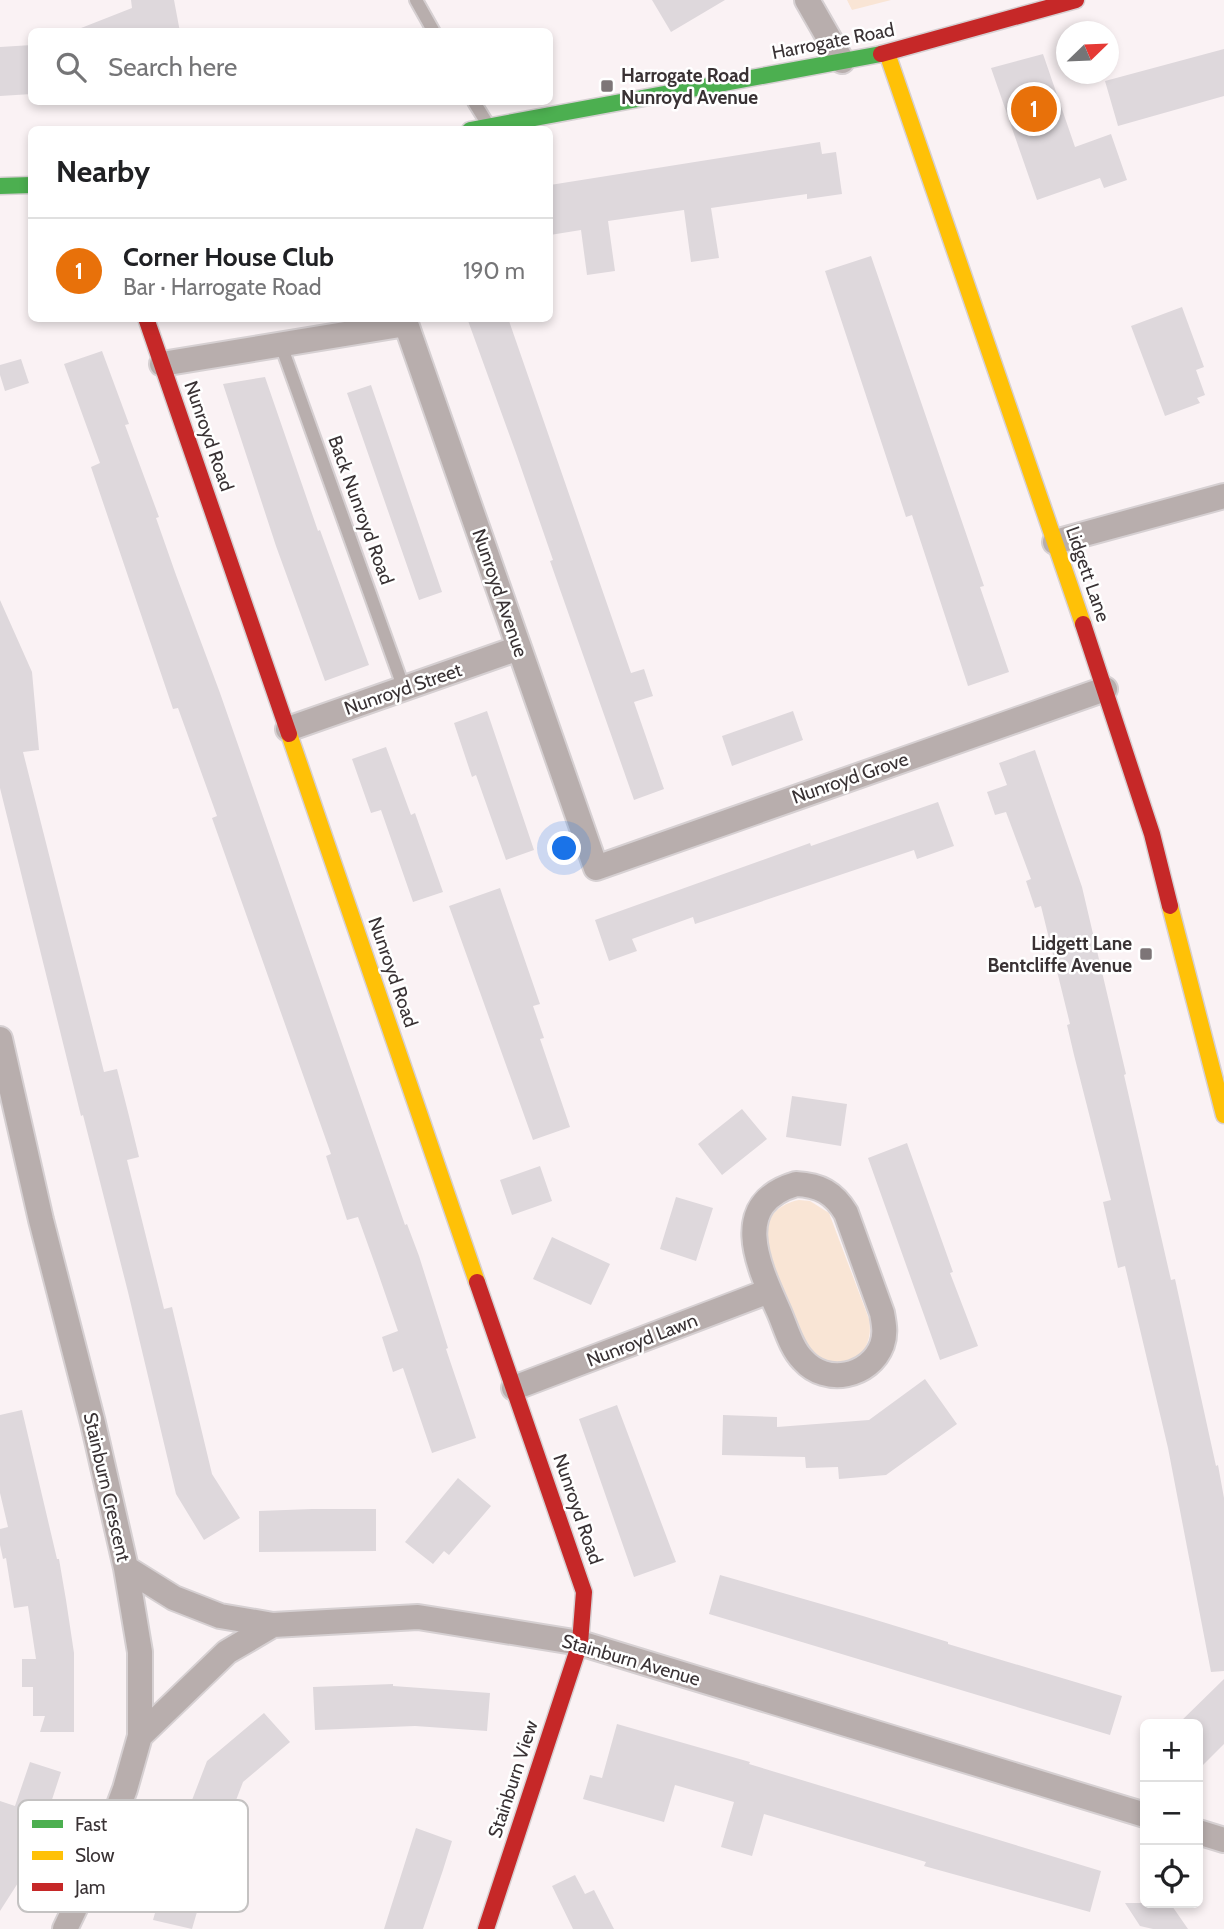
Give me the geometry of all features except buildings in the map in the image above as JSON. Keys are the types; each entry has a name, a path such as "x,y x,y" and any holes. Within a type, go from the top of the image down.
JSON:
{"street":[{"path":"807,0 842,61"},
{"name":"Harrogate Road","path":"494,126 887,53 1076,0"},
{"name":"Lidgett Lane","path":"887,53 1152,834 1224,1115"},
{"path":"0,186 28,185"},
{"name":"Nunroyd Road","path":"147,322 584,1592 580,1643"},
{"path":"162,365 400,322"},
{"name":"Nunroyd Avenue","path":"405,322 596,868"},
{"path":"1055,542 1224,496"},
{"name":"Nunroyd Street","path":"288,729 519,648"},
{"name":"Nunroyd Grove","path":"596,868 1105,689"},
{"name":"Stainburn Crescent","path":"0,1039 41,1220 93,1423 126,1568 140,1653 141,1736 121,1800"},
{"path":"811,1184 826,1190 838,1200 846,1213 882,1313 885,1329 882,1345 874,1359 862,1370 847,1375 830,1375 816,1370 803,1360 794,1347 769,1291 758,1266 754,1240 759,1209 768,1197 789,1186 811,1184"},
{"name":"Nunroyd Lawn","path":"514,1388 769,1291"},
{"path":"126,1568 174,1598 220,1616 273,1625"},
{"name":"Stainburn Avenue","path":"141,1736 227,1652 273,1625 418,1617 580,1643 1140,1813"},
{"name":"Stainburn View","path":"485,1929 580,1643"},
{"path":"1203,1834 1224,1840"},
{"name":"Stainburn Crescent","path":"65,1929 73,1912"}],"lane":[{"path":"416,0 432,28"},
{"path":"476,105 488,126"},
{"name":"Back Nunroyd Road","path":"281,345 404,689"}],"shaded area":[{"path":"847,0 891,0 852,10"},
{"path":"799,1200 810,1201 829,1213 869,1319 870,1334 866,1347 859,1356 849,1362 838,1364 826,1361 815,1355 805,1344 770,1251 767,1237 769,1221 779,1209"}],"traffic: fast":[{"path":"492,126 881,54"},
{"path":"0,186 28,185"}],"traffic: slow":[{"path":"887,53 1083,624"},
{"path":"289,734 477,1282"},
{"path":"1170,906 1224,1115"}],"traffic: jam":[{"path":"881,54 1076,0"},
{"path":"147,322 289,734"},
{"path":"1083,624 1152,834 1170,906"},
{"path":"477,1282 584,1592 580,1643 486,1929"}],"place":[{"name":"Harrogate Road Nunroyd Avenue","path":"607,86"},
{"name":"Corner House Club","path":"1034,109"},
{"name":"Lidgett Lane Bentcliffe Avenue","path":"1146,954"}]}
